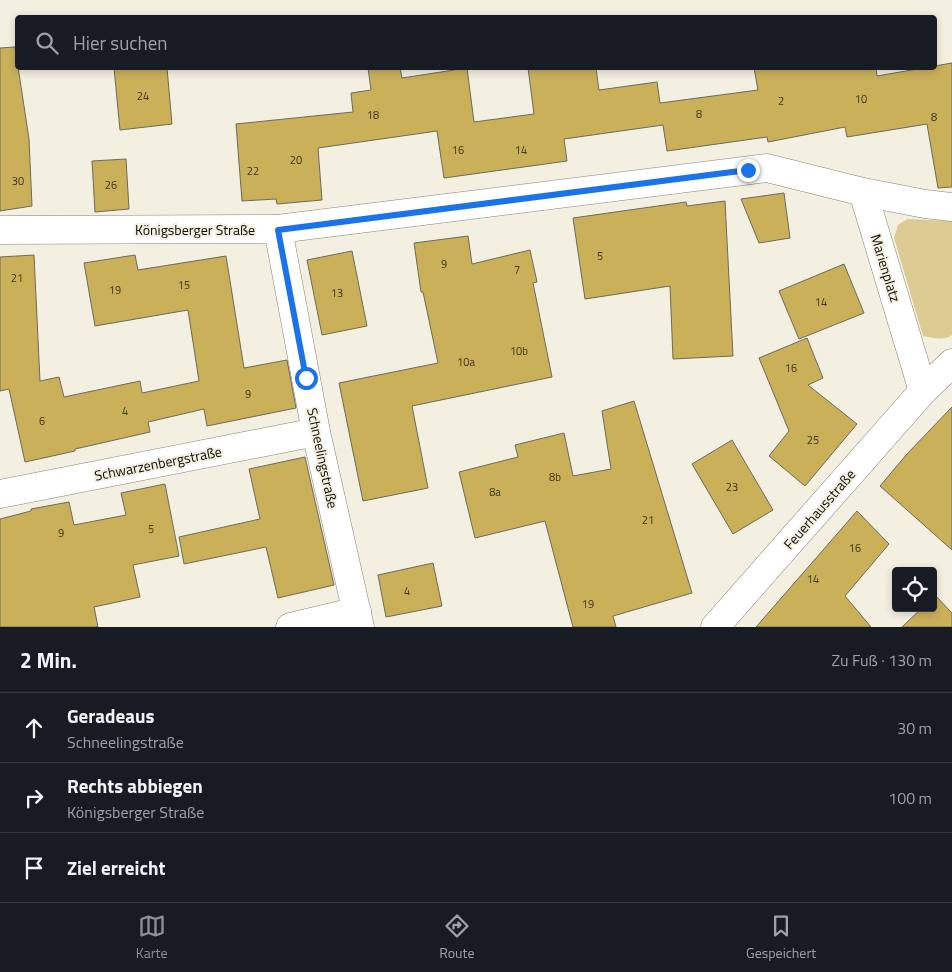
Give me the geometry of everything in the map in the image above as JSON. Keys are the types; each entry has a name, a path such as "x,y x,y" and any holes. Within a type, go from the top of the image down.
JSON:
{"street":[{"name":"Königsberger Straße","path":"0,230 278,230 767,168 863,192"},
{"path":"863,192 925,204 952,207"},
{"name":"Marienplatz","path":"863,192 923,391"},
{"name":"Schneelingstraße","path":"278,230 316,432 358,619"},
{"path":"923,391 952,363"},
{"name":"Feuerhausstraße","path":"715,627 923,391"},
{"name":"Schwarzenbergstraße","path":"0,494 316,432"},
{"path":"290,627 358,619"}],"shaded area":[{"path":"907,219 952,221 952,335 949,337 923,336 894,238 898,225"}],"building":[{"path":"15,47 15,70 18,70 29,139 32,206 0,211 0,48"},
{"path":"952,63 952,187 938,188 927,124 847,137 845,127 768,142 767,137 667,151 663,125 564,139 567,161 444,178 437,131 318,148 322,200 277,204 276,199 242,201 236,124 353,112 351,93 371,90 368,70 400,70 402,78 454,70 467,70 474,122 534,114 528,70 596,70 599,90 657,82 660,103 758,90 754,70 876,70 877,76 912,70 937,70 937,66"},
{"path":"114,70 167,70 172,124 120,130"},
{"path":"126,159 129,209 95,212 92,161"},
{"path":"784,193 790,238 759,243 741,199"},
{"path":"725,201 733,356 673,359 670,286 585,299 573,218 686,202 687,206"},
{"path":"468,236 472,264 530,250 537,282 533,283 552,377 412,406 428,488 363,501 339,383 438,363 423,292 421,292 414,243"},
{"path":"352,251 367,326 322,335 307,260"},
{"path":"34,255 40,381 59,377 64,397 140,381 142,393 199,381 188,310 95,326 84,263 135,255 138,270 226,256 244,368 287,360 296,408 207,426 204,409 148,422 150,432 25,462 9,389 0,391 0,257"},
{"path":"844,264 864,313 799,339 779,291"},
{"path":"807,338 823,378 808,385 857,424 805,486 769,456 789,431 759,358"},
{"path":"634,401 692,593 613,616 616,627 573,627 545,521 475,538 459,472 518,457 515,445 564,433 573,476 611,469 602,411"},
{"path":"952,407 952,550 880,486 907,454"},
{"path":"732,440 773,510 733,534 692,464"},
{"path":"305,457 334,585 278,598 266,547 184,564 179,537 260,519 249,469"},
{"path":"165,484 179,556 133,565 140,597 94,607 98,627 0,627 0,519 31,511 31,509 69,502 74,525 126,515 121,493"},
{"path":"857,511 889,544 845,596 871,627 756,627"},
{"path":"433,563 442,606 386,617 378,575"},
{"path":"937,597 952,613 952,627 902,627 918,612 937,612"}],"route":[{"path":"306,378 278,230 748,170"}]}
